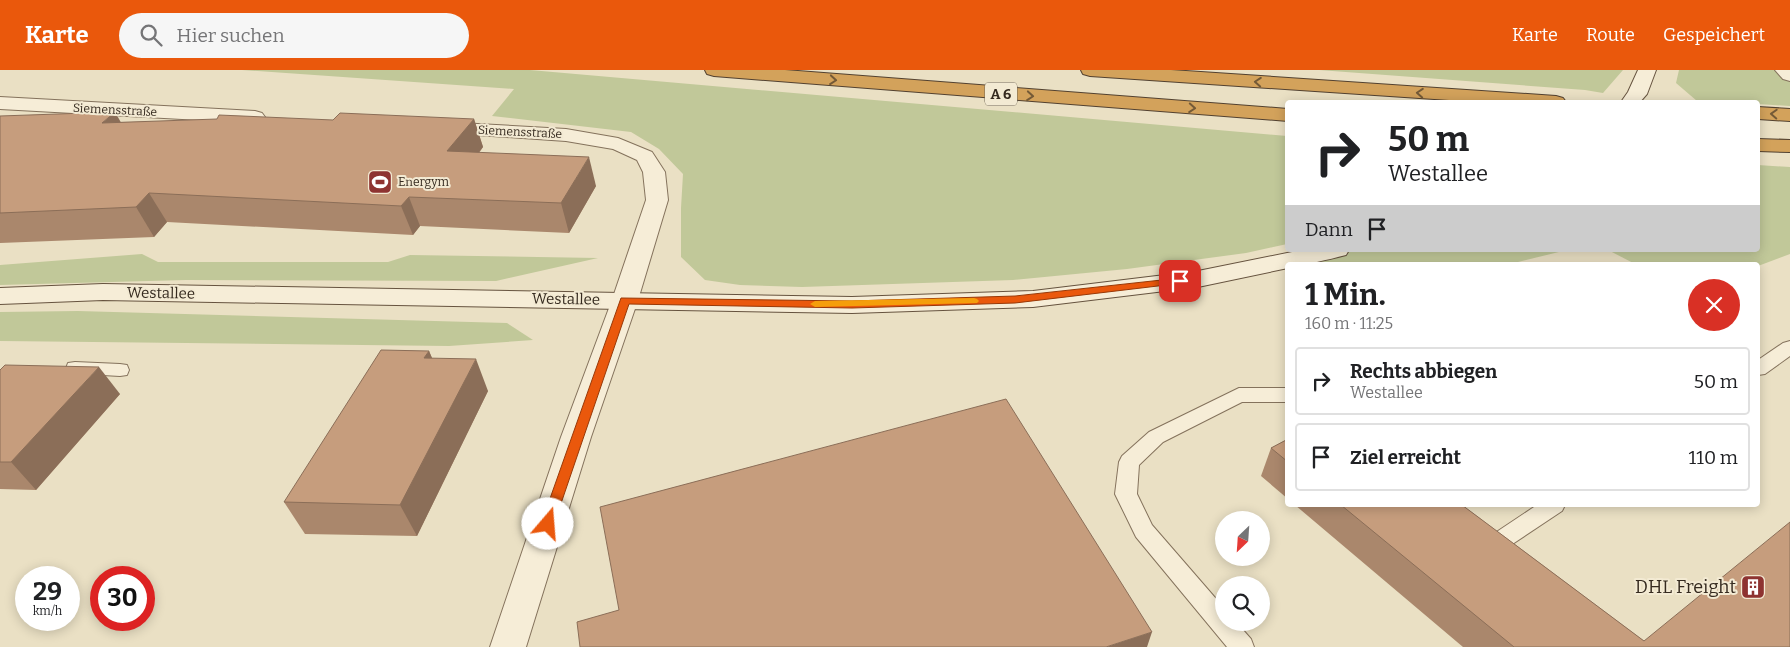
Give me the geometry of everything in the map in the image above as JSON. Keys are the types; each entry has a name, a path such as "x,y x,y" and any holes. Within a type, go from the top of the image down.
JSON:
{"highway":[{"name":"A 6","path":"714,70 1285,115"},
{"path":"1090,70 1527,100"},
{"path":"1760,114 1790,115"},
{"path":"1760,145 1790,146"}],"main road":[{"path":"1632,100 1637,94 1647,70"},
{"path":"1784,70 1790,75"},
{"name":"Siemensstraße","path":"0,103 278,119"},
{"name":"Siemensstraße","path":"417,126 566,135 618,144 645,156 654,172 657,200 625,300 576,437 508,647"},
{"name":"Westallee","path":"0,296 103,292 852,305 1033,299 1198,279 1327,252"}],"lane":[{"path":"1760,368 1790,347"},
{"path":"61,367 120,370"},
{"path":"1242,647 1144,531 1126,494 1129,462 1156,436 1239,395 1285,394"},
{"path":"1500,541 1551,507"}],"green space":[{"path":"242,70 530,70 1285,136 1285,244 1246,253 1127,269 1013,280 802,287 740,285 705,280 681,257 683,174 659,149 631,132 492,116 514,89"},
{"path":"1319,70 1623,70 1603,93 1585,90"},
{"path":"1679,70 1777,70 1790,81 1790,106 1760,104 1760,100 1696,100 1676,83"},
{"path":"1760,165 1790,167 1790,254 1760,265 1760,262 1631,262 1612,252 1760,252"},
{"path":"1329,252 1559,252 1518,262 1286,262"},
{"path":"142,254 158,262 388,262 410,255 598,258 496,281 186,280 0,285 0,265"},
{"path":"78,311 507,323 533,340 449,346 0,341 0,312"}],"building":[{"path":"115,112 102,123 217,119 219,115 333,120 340,113 474,119 447,151 589,157 561,203 409,197 401,206 149,193 136,207 0,213 0,116"},
{"path":"381,350 429,351 424,358 476,359 400,505 284,502"},
{"path":"5,365 99,367 11,462 0,462 0,370"},
{"path":"1006,399 1152,632 1106,647 580,647 577,622 619,610 600,507"},
{"path":"1285,441 1285,460 1271,448"},
{"path":"1343,507 1465,507 1644,641 1790,522 1790,647 1514,647"}],"slow traffic":[{"path":"815,304 852,305 974,301"}],"place":[{"name":"Energym","path":"380,182"},
{"name":"DHL Freight","path":"1753,587"}],"route":[{"path":"548,524 576,437 625,300 852,305 1015,300 1180,281"}]}
